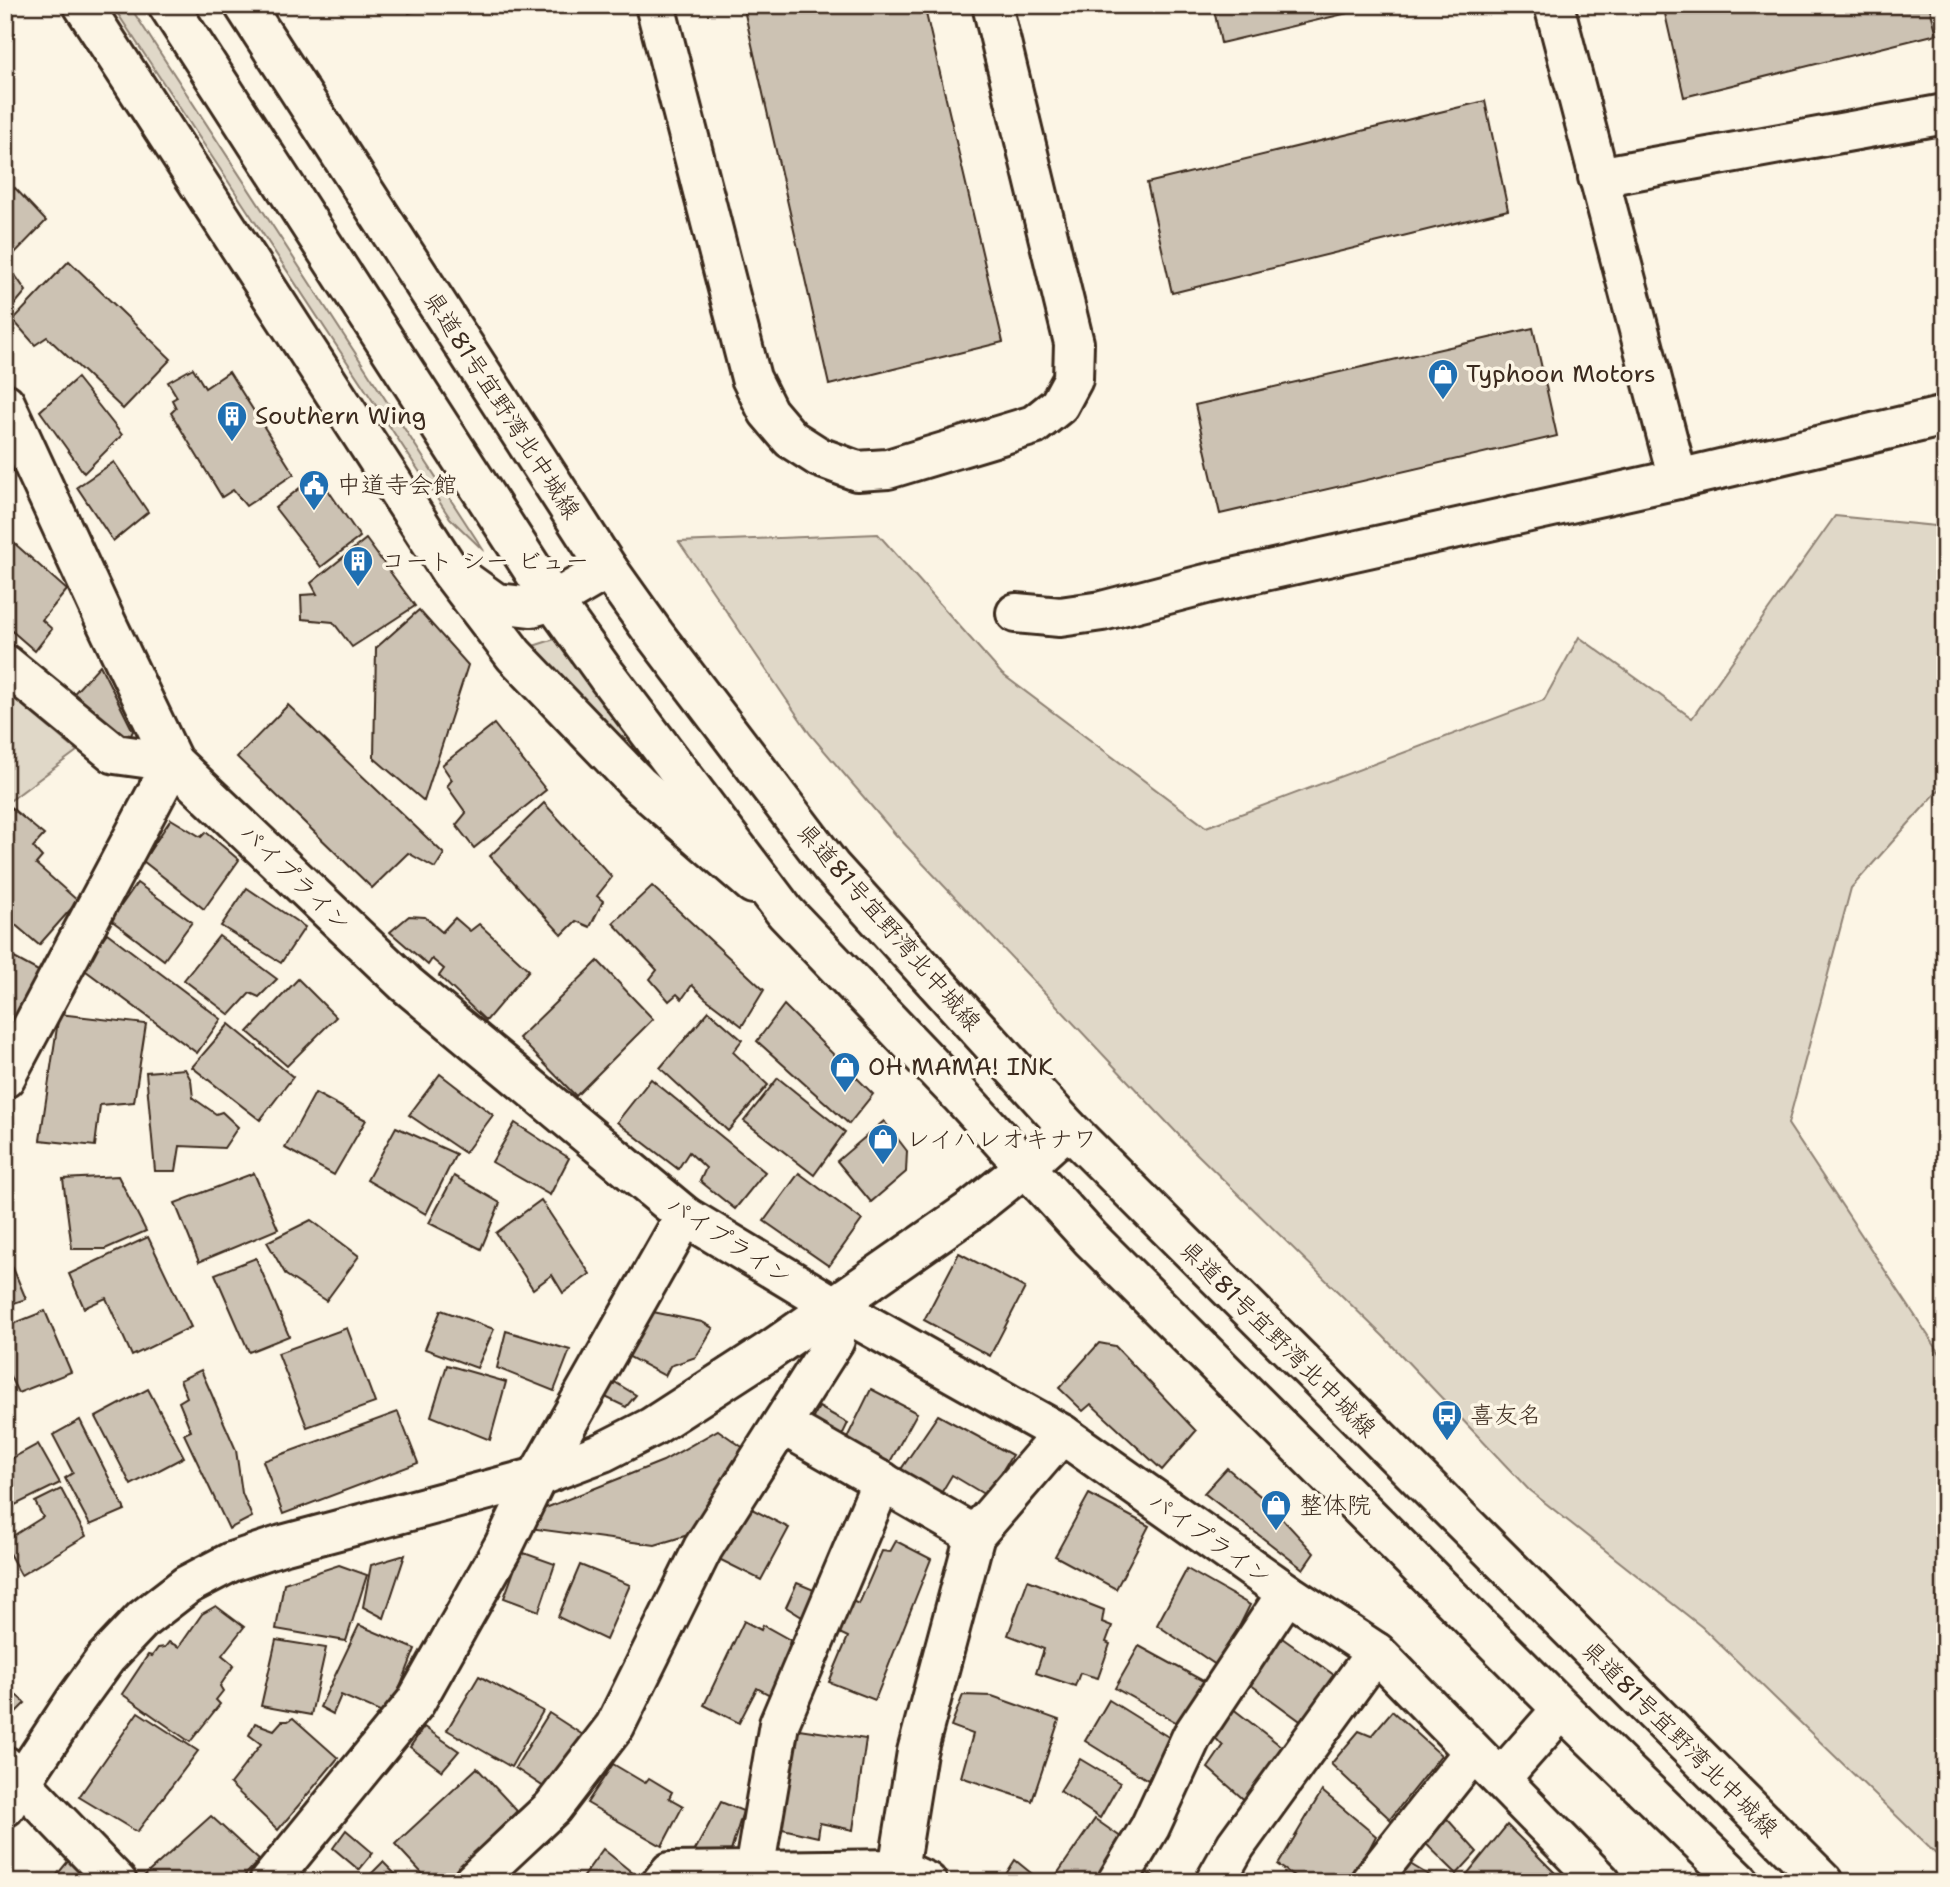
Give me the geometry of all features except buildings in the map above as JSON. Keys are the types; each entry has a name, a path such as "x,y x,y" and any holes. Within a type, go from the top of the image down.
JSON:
{"street":[{"path":"83,5 450,571 514,655 638,784 785,912 960,1095 1091,1240 1562,1709 1741,1882"},
{"path":"168,5 553,601 785,912"},
{"name":"県道81号宜野湾北中城線","path":"244,5 608,569 831,867 1068,1128 1824,1882"},
{"path":"655,5 751,378 768,412 791,439 819,457 858,471 888,469 1034,425 1059,405 1073,380 1074,343 992,5"},
{"path":"1553,5 1678,480"},
{"path":"1598,177 1945,114"},
{"name":"パイプライン","path":"5,403 173,762 406,984 685,1216 834,1306 1062,1434 1287,1593 1376,1651 1601,1882"},
{"path":"1016,614 1060,617 1102,611 1206,584 1678,480 1945,416"},
{"path":"450,571 496,603 532,607 553,601 608,569"},
{"path":"5,664 115,754 173,762 5,1078"},
{"path":"117,1882 11,1785 106,1658 143,1619 187,1585 231,1562 282,1545 537,1477 603,1452 652,1427 746,1367 971,1210 1068,1128"},
{"path":"269,1882 415,1703 504,1545 537,1477 685,1216"},
{"path":"473,1882 553,1807 615,1726 703,1548 835,1340 834,1306"},
{"path":"783,1424 975,1535"},
{"path":"662,1882 670,1872 755,1877 907,1877 916,1752 975,1535 1062,1434"},
{"path":"755,1877 779,1724 882,1481"},
{"path":"1117,1882 1150,1827 1192,1736 1287,1593"},
{"path":"1215,1882 1236,1845 1376,1651"},
{"path":"1501,1778 1562,1709"},
{"path":"1370,1882 1473,1752"}],"shaded area":[{"path":"112,5 129,5 484,551 450,518"},
{"path":"1835,516 1945,527 1945,783 1851,888 1788,1124 1945,1361 1945,1863 1702,1627 1529,1490 1383,1336 1192,1149 896,835 810,734 679,542 878,534 1002,674 1206,827 1544,700 1579,637 1692,718"},
{"path":"561,637 653,767 646,770 530,647"},
{"path":"5,691 77,751 11,800 5,796"}],"place":[{"name":"Typhoon Motors","path":"1443,401"},
{"name":"Southern Wing","path":"232,443"},
{"name":"中道寺会館","path":"314,512"},
{"name":"コート シー ビュー","path":"358,588"},
{"name":"OH MAMA! INK","path":"845,1094"},
{"name":"レイハレオキナワ","path":"883,1166"},
{"name":"喜友名","path":"1447,1442"},
{"name":"整体院","path":"1276,1532"}]}
